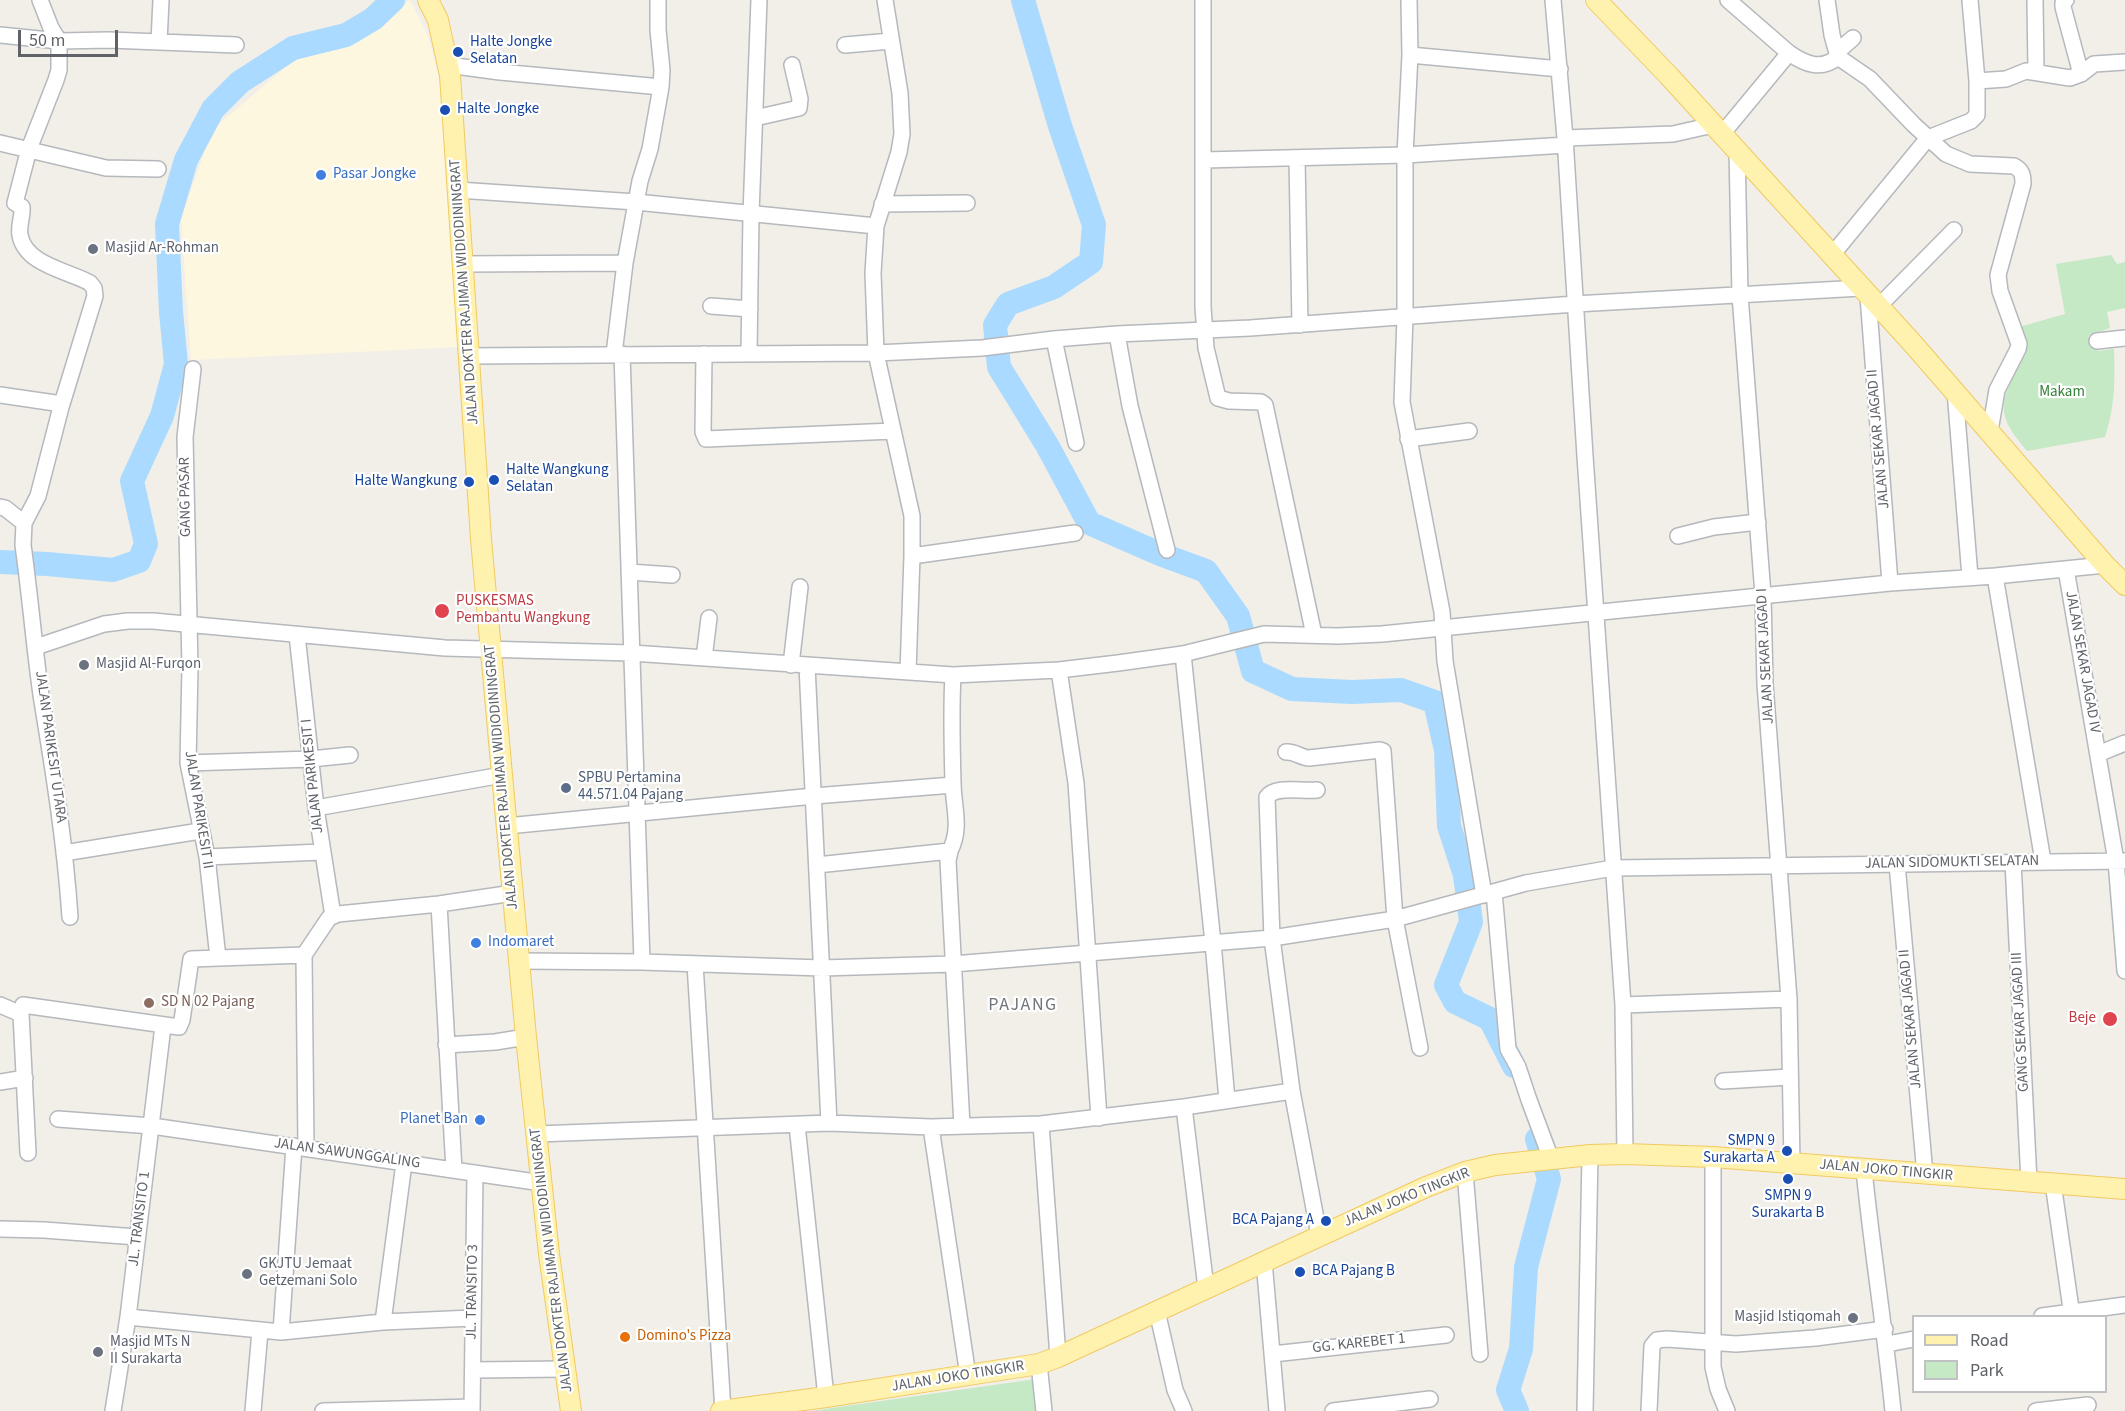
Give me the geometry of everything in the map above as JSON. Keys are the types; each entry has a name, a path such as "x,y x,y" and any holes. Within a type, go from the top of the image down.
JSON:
{"main road":[{"path":"1596,0 1737,150 1955,391 2085,543 2125,585"},
{"name":"JALAN DOKTER RAJIMAN WIDIODININGRAT","path":"431,1 438,20 448,65 466,331 502,775 526,1037 564,1369 571,1411"},
{"name":"JALAN JOKO TINGKIR","path":"722,1411 767,1408 1039,1364 1415,1191 1465,1172 1518,1162 1625,1154 1713,1157 2125,1189"}],"street":[{"path":"0,507 5,508 24,523 38,496 62,404 95,296 94,288 84,279 54,269 26,249 19,233 22,207 7,202 59,70 59,41 40,0"},
{"path":"159,42 161,0"},
{"path":"642,962 629,572 618,354 625,263 662,87 658,0"},
{"path":"749,354 751,214 759,0"},
{"path":"885,0 900,93 902,134 899,152 876,226 873,273 876,353 906,480 912,516 908,672"},
{"path":"1203,0 1204,331 1206,348 1218,398 1229,401 1262,402 1265,405 1314,635"},
{"path":"1409,0 1410,55 1405,155 1406,317 1402,402 1441,606 1445,661 1508,1049 1518,1067 1549,1160"},
{"path":"1553,0 1566,141 1595,613 1623,1005 1625,1154"},
{"path":"1728,0 1789,53 1805,63 1827,64 1853,38"},
{"path":"1827,0 1838,55 1870,79 1928,138 1946,154 1959,161 1970,164 2014,166 2019,168 2023,177 2017,209 1998,275 2000,291 2019,344 1997,390 1990,431"},
{"path":"1832,255 1928,138 1975,118 1978,106 1977,81 1970,0"},
{"path":"2035,0 2036,71"},
{"path":"2066,0 2062,3 2081,74"},
{"path":"0,35 59,41 109,40 236,45"},
{"path":"845,45 891,41"},
{"path":"1204,160 1405,155 1717,130 1789,53"},
{"path":"1410,55 1560,69"},
{"path":"1977,81 2006,79 2018,72 2036,71 2070,78 2081,74 2094,64 2125,62"},
{"path":"448,65 662,87"},
{"path":"755,118 799,108 800,99 792,65"},
{"path":"0,143 106,168 158,169"},
{"name":"JALAN SEKAR JAGAD I","path":"1737,150 1740,296 1758,522 1766,684 1789,999 1792,1163"},
{"path":"1297,159 1300,325"},
{"path":"458,190 636,202 876,226"},
{"path":"882,204 967,203"},
{"path":"468,356 876,353 982,348 1117,334 1300,325 1575,304 1740,296 1835,288 1869,297 1954,230"},
{"path":"462,264 625,263"},
{"path":"1835,288 1847,273"},
{"name":"JALAN SEKAR JAGAD II","path":"1869,297 1890,583"},
{"path":"711,306 750,309"},
{"path":"1117,334 1130,406 1167,550"},
{"path":"2097,341 2125,338"},
{"path":"1054,339 1076,443"},
{"path":"704,354 703,432 706,439 893,431"},
{"name":"GANG PASAR","path":"188,625 185,437 193,369"},
{"path":"1955,391 1970,577"},
{"path":"0,395 62,404"},
{"path":"1408,439 1469,430"},
{"path":"1678,536 1714,527 1758,522"},
{"name":"JALAN PARIKESIT UTARA","path":"24,523 23,545 64,854 70,917"},
{"path":"912,556 1075,533"},
{"path":"2071,568 2085,543"},
{"path":"36,647 104,624 128,621 491,651 632,653 953,675 1059,670 1183,654 1264,634 1382,634 1763,595 2105,565"},
{"name":"JALAN SEKAR JAGAD IV","path":"2071,568 2098,754 2121,861 2125,971"},
{"path":"629,572 672,574"},
{"path":"1995,576 2043,861"},
{"path":"791,665 800,587"},
{"path":"704,658 709,618"},
{"name":"JALAN PARIKESIT II","path":"188,625 190,667 188,763 207,857 218,958"},
{"name":"JALAN PARIKESIT I","path":"297,635 321,852 333,916"},
{"path":"1183,654 1227,1100"},
{"path":"807,666 829,1123"},
{"path":"1059,670 1076,783 1099,1118"},
{"path":"953,675 953,785 957,825 956,840 948,861 962,1126"},
{"name":"JALAN SEKAR JAGAD IV","path":"2098,754 2125,743"},
{"path":"1286,752 1310,758 1383,751 1395,919 1419,1048"},
{"path":"188,763 311,759 350,755"},
{"path":"316,808 502,775"},
{"path":"507,826 814,795 953,785"},
{"path":"1317,790 1279,790 1270,792 1267,797 1272,938 1292,1091 1318,1235"},
{"path":"64,854 200,831"},
{"path":"817,865 950,851"},
{"path":"207,857 321,852"},
{"name":"JALAN SIDOMUKTI SELATAN","path":"519,961 642,962 822,968 953,964 1272,938 1395,919 1537,880 1613,868 2121,861"},
{"name":"GANG SEKAR JAGAD III","path":"2013,862 2029,1182"},
{"name":"JALAN SEKAR JAGAD II","path":"1897,864 1924,1174"},
{"path":"281,1332 300,1147 304,955 333,916 513,893"},
{"path":"439,904 454,1170"},
{"path":"28,1154 21,1014 23,1005 175,1027 181,1025 191,959 304,955"},
{"path":"695,964 722,1411"},
{"path":"1623,1005 1789,999"},
{"path":"0,1005 21,1014"},
{"name":"JL. TRANSITO 1","path":"113,1411 128,1317 163,1026"},
{"path":"446,1044 495,1042 526,1037"},
{"path":"1723,1081 1790,1077"},
{"path":"0,1082 25,1078"},
{"path":"537,1134 829,1123 931,1127 1041,1124 1292,1091"},
{"path":"1184,1107 1206,1288"},
{"name":"JALAN SAWUNGGALING","path":"58,1119 152,1126 542,1183"},
{"path":"1041,1124 1058,1357"},
{"path":"797,1125 826,1397"},
{"path":"931,1127 968,1376"},
{"path":"1585,1411 1590,1155"},
{"path":"1713,1157 1715,1377 1727,1411"},
{"path":"383,1322 404,1163"},
{"path":"1864,1170 1886,1336 1893,1411"},
{"path":"1465,1172 1480,1354"},
{"name":"JL. TRANSITO 3","path":"472,1409 475,1173"},
{"path":"2053,1183 2071,1315 2125,1305"},
{"path":"0,1229 137,1237"},
{"path":"1264,1262 1277,1411"},
{"path":"1157,1311 1175,1390 1184,1411"},
{"path":"128,1317 281,1332 383,1322 472,1318"},
{"path":"253,1411 260,1331"},
{"name":"GG. KAREBET 1","path":"1273,1354 1446,1335"},
{"path":"1649,1411 1654,1342 1667,1339 1736,1344 1886,1336 1912,1339"},
{"path":"1039,1364 1044,1411"},
{"path":"472,1370 564,1369"},
{"path":"1333,1411 1430,1399"},
{"path":"2036,1411 2087,1403"},
{"path":"323,1411 472,1409"}],"shaded area":[{"name":"Pasar Jongke","path":"410,0 428,36 439,78 459,347 191,360 181,219 212,130 293,61 359,42"}],"green space":[{"name":"Makam","path":"2111,255 2117,264 2125,262 2125,308 2107,312 2110,328 2088,336 2098,351 2114,349 2114,394 2105,437 2027,451 2012,432 2004,407 2008,387 2024,353 2025,344 2019,327 2065,314 2056,264"},
{"path":"1036,1379 1039,1411 811,1411"}],"waterway":[{"path":"0,562 113,570 139,561 146,544 132,481 162,416 176,364 167,224 186,160 213,109 240,82 293,48 346,35 373,19 393,0"},
{"path":"1023,0 1060,126 1094,225 1091,262 1054,287 1008,304 995,325 999,367 1047,445 1089,523 1206,571 1238,616 1253,671 1292,689 1352,692 1401,690 1435,702 1446,750 1449,826 1465,875 1471,922 1446,985 1455,1002 1490,1019 1514,1066"},
{"path":"1517,1411 1508,1390 1521,1349 1526,1267 1549,1179 1537,1139"}],"place":[{"name":"Halte Jongke Selatan","path":"458,52"},
{"name":"Halte Jongke","path":"445,110"},
{"name":"Pasar Jongke","path":"321,175"},
{"name":"Masjid Ar-Rohman","path":"93,249"},
{"name":"Halte Wangkung Selatan","path":"494,480"},
{"name":"Halte Wangkung","path":"469,482"},
{"name":"PUSKESMAS Pembantu Wangkung","path":"442,611"},
{"name":"Masjid Al-Furqon","path":"84,665"},
{"name":"SPBU Pertamina 44.571.04 Pajang","path":"566,788"},
{"name":"Indomaret","path":"476,943"},
{"name":"SD N 02 Pajang","path":"149,1003"},
{"name":"Beje","path":"2110,1019"},
{"name":"Planet Ban","path":"480,1120"},
{"name":"SMPN 9 Surakarta A","path":"1787,1151"},
{"name":"SMPN 9 Surakarta B","path":"1788,1179"},
{"name":"BCA Pajang A","path":"1326,1221"},
{"name":"BCA Pajang B","path":"1300,1272"},
{"name":"GKJTU Jemaat Getzemani Solo","path":"247,1274"},
{"name":"Masjid Istiqomah","path":"1853,1318"},
{"name":"Domino's Pizza","path":"625,1337"},
{"name":"Masjid MTs N II Surakarta","path":"98,1352"}],"district":[{"name":"PAJANG","path":"1023,1006"}]}
